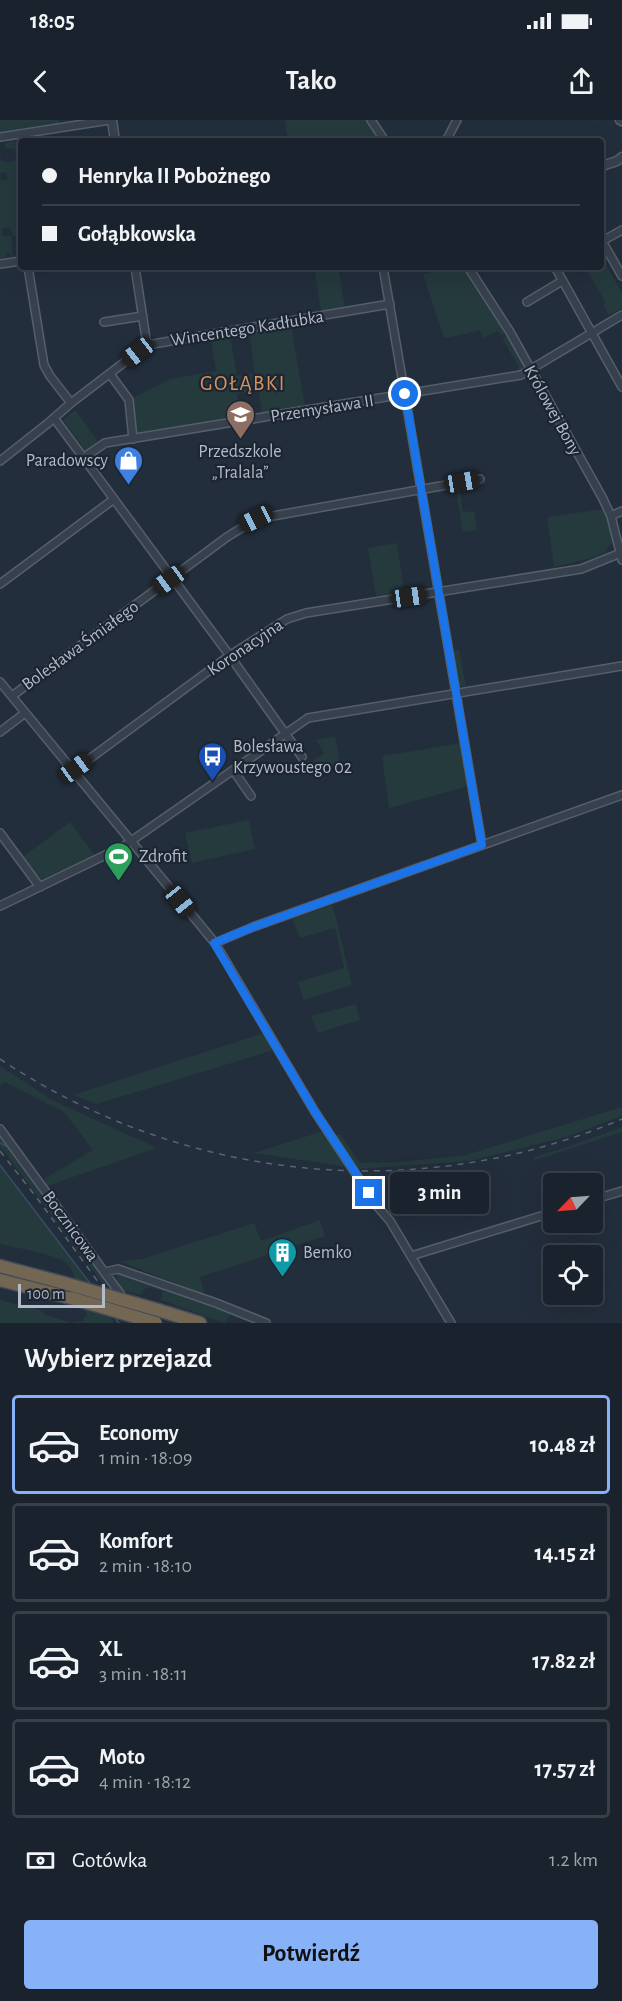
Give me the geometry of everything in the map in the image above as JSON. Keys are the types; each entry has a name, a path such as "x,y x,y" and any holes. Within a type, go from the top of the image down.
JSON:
{"highway":[{"path":"0,1266 64,1283 157,1317"},
{"path":"0,1280 157,1317 200,1323"}],"street":[{"path":"0,137 111,120 114,138"},
{"path":"371,120 383,138"},
{"path":"448,138 457,120"},
{"path":"612,162 622,150"},
{"path":"604,165 622,157"},
{"path":"622,230 604,240 622,276"},
{"path":"0,264 18,261"},
{"path":"28,270 44,365 71,403"},
{"path":"135,270 147,345"},
{"path":"384,270 482,845"},
{"name":"Królowej Bony","path":"470,270 510,332 602,496 611,516 621,553"},
{"path":"556,270 622,387"},
{"path":"527,302 562,281"},
{"name":"Wincentego Kadłubka","path":"0,461 147,345 390,304"},
{"name":"Przemysława II","path":"83,458 102,444 521,375 622,315"},
{"path":"104,322 142,316"},
{"path":"110,374 129,400 133,439"},
{"path":"54,418 302,757"},
{"name":"Bolesława Śmiałego","path":"12,696 242,526 256,519 480,479"},
{"path":"0,584 114,499"},
{"path":"611,516 622,511"},
{"name":"Koronacyjna","path":"73,771 230,656 292,617 581,569 621,553"},
{"path":"0,906 119,849 308,718 622,666"},
{"path":"0,682 214,943 274,1045 377,1206 390,1221 452,1323"},
{"path":"0,732 25,712"},
{"path":"233,770 251,796"},
{"path":"214,943 622,795"},
{"path":"0,833 40,887"},
{"name":"Bocznicowa","path":"0,1129 141,1323"},
{"path":"603,1197 622,1191"},
{"path":"411,1256 543,1215"},
{"path":"105,1272 118,1269 266,1323"}],"green space":[{"path":"0,120 59,120 59,123 2,134 0,133"},
{"path":"285,120 366,120 378,138 288,138"},
{"path":"15,141 18,154 18,235 13,236 10,228 2,228 3,236 11,235 13,256 6,253 6,257 0,259 0,175 2,181 8,179 6,172 0,173 0,154 1,160 8,163 17,160 15,149 5,148 5,143"},
{"path":"604,262 622,293 622,308 609,315 603,305 606,303 587,270 604,270"},
{"path":"314,270 339,270 345,307 321,311"},
{"path":"442,270 467,270 506,333 501,336 498,331 484,338 479,330 444,338 423,274"},
{"path":"291,325 305,406 260,414 262,411 258,390 237,394 241,415 234,418 134,434 131,399 170,379 216,371 211,338 230,336 237,376 255,373 249,332"},
{"path":"508,335 524,362 522,370 517,371 519,367 502,338"},
{"path":"542,396 573,451 570,454 539,400"},
{"path":"75,410 97,440 85,450 63,420"},
{"path":"460,489 463,512 474,511 477,530 463,532 456,490"},
{"path":"595,490 607,516 614,540 604,553 554,567 547,517 603,509 593,491"},
{"path":"397,543 404,592 376,596 368,548"},
{"path":"459,650 466,687 459,686 453,651"},
{"path":"335,736 340,763 305,769 285,741 287,740 303,761 312,762 324,753 316,740"},
{"path":"461,743 468,783 466,787 389,808 382,756"},
{"path":"249,820 255,849 192,863 185,833"},
{"path":"70,822 95,856 42,882 39,875 35,877 15,850 17,848 24,856"},
{"path":"333,906 352,985 304,1000 298,982 344,968 335,928 300,938 292,919"},
{"path":"356,1004 360,1020 318,1033 311,1016"},
{"path":"264,1033 274,1050 97,1104 73,1095"},
{"path":"0,1066 52,1100 157,1148 47,1186 45,1178 93,1150 64,1112 4,1082 0,1084"},
{"path":"622,1107 622,1116 566,1137 470,1161 358,1169 335,1136 340,1134 360,1163 402,1162 466,1155"},
{"path":"622,1127 622,1132 535,1160 534,1157"},
{"path":"323,1131 348,1167 254,1153"},
{"path":"0,1136 110,1286 103,1284 0,1146"},
{"path":"0,1164 66,1250 114,1323 71,1323 82,1321 87,1315 69,1266 52,1256 0,1244"},
{"path":"320,1220 325,1236 200,1277 205,1295 119,1261 142,1259 254,1223 261,1241"},
{"path":"118,1273 257,1323 230,1315 224,1323 161,1300 163,1291 149,1287 141,1295 122,1290 116,1275"},
{"path":"0,1300 40,1310 46,1315 71,1323 0,1323"}],"waterway":[{"path":"0,1143 6,1146"},
{"path":"0,1165 92,1286"},
{"path":"114,1317 119,1323"}],"railway":[{"path":"0,1059 71,1100 146,1132 224,1155 304,1168 384,1171 464,1164 544,1146 622,1119"},
{"path":"0,1151 128,1323"}],"place":[{"name":"Przedszkole „Tralala”","path":"240,440"},
{"name":"Paradowscy","path":"129,486"},
{"name":"Bolesława Krzywoustego 02","path":"212,782"},
{"name":"Zdrofit","path":"118,882"},
{"name":"Bemko","path":"282,1278"}],"district":[{"name":"GOŁĄBKI","path":"243,383"}],"route":[{"path":"369,1193 315,1112 214,943 482,845 405,394"}]}
